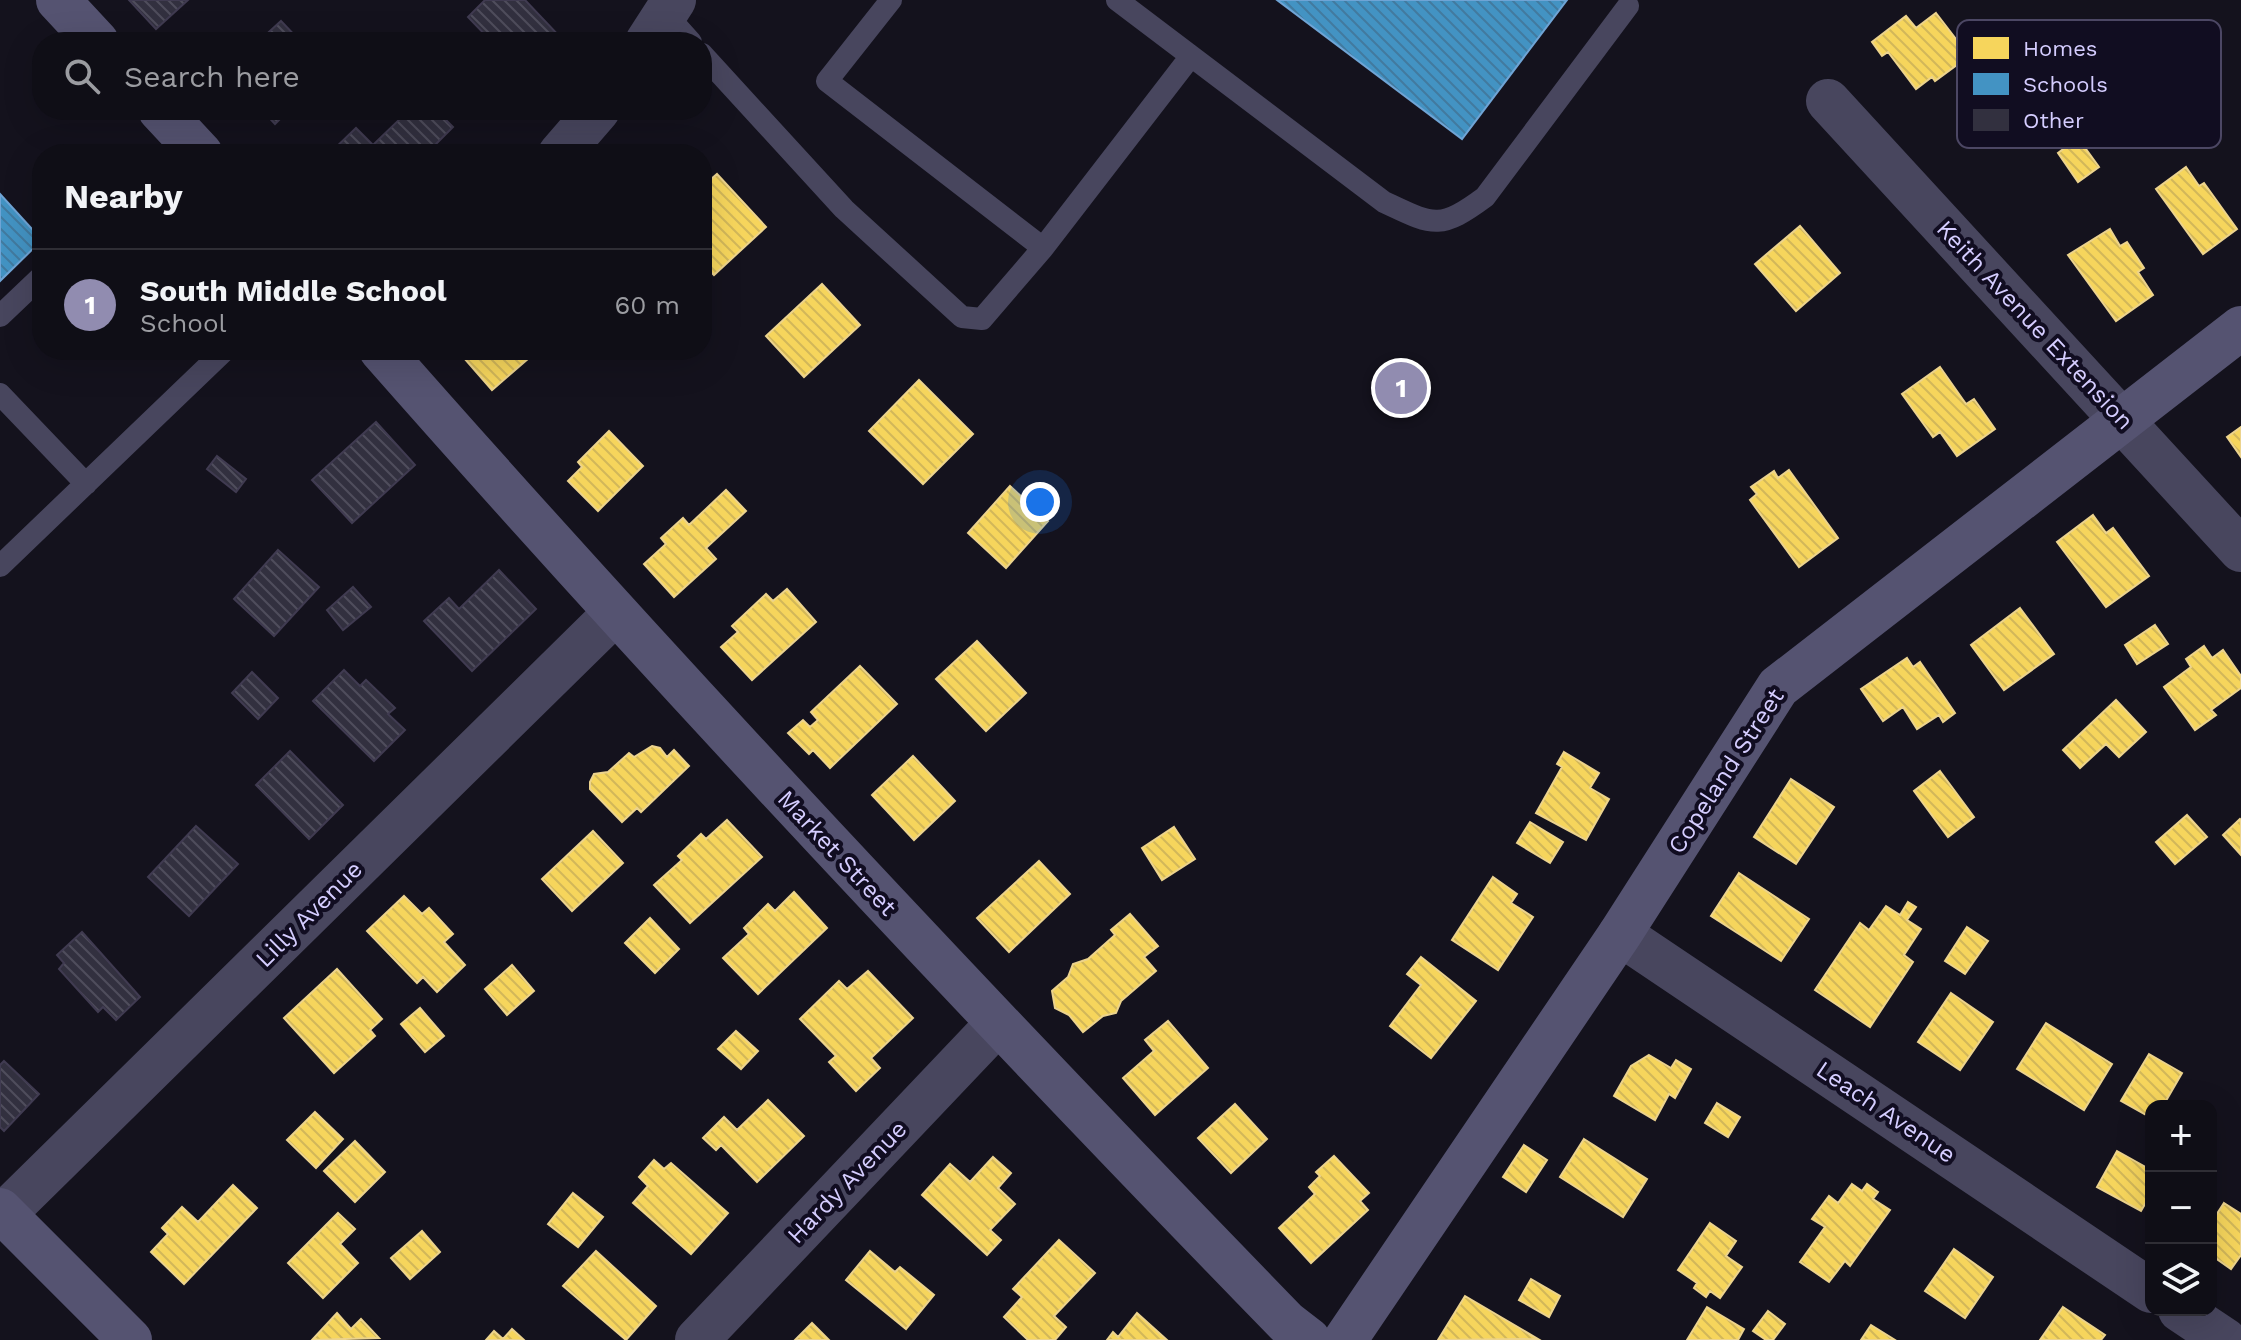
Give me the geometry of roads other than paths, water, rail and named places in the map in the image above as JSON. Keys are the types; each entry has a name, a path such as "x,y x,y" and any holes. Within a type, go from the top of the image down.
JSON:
{"main road":[{"path":"58,0 88,32"},
{"name":"Copeland Street","path":"1345,1340 1620,934 1778,687 2241,328"},
{"name":"Market Street","path":"390,360 614,614 997,1024 1287,1323 1309,1340"},
{"path":"2,1212 130,1340"}],"street":[{"name":"Keith Avenue Extension","path":"1828,101 2241,550"},
{"path":"569,144 589,120"},
{"name":"Lilly Avenue","path":"2,1212 614,614"},
{"name":"Leach Avenue","path":"1620,934 2145,1287"},
{"name":"Hardy Avenue","path":"697,1340 997,1024"},
{"path":"2189,1316 2225,1340"}],"lane":[{"path":"891,0 827,81 1043,248"},
{"path":"1117,0 1384,202 1427,223 1456,218 1485,197 1628,6"},
{"path":"712,65 844,209 962,317 982,319 1043,248 1191,56"},
{"path":"0,316 32,286"},
{"path":"0,566 215,360"},
{"path":"0,394 86,484"}],"place":[{"name":"South Middle School","path":"1401,388"}]}
